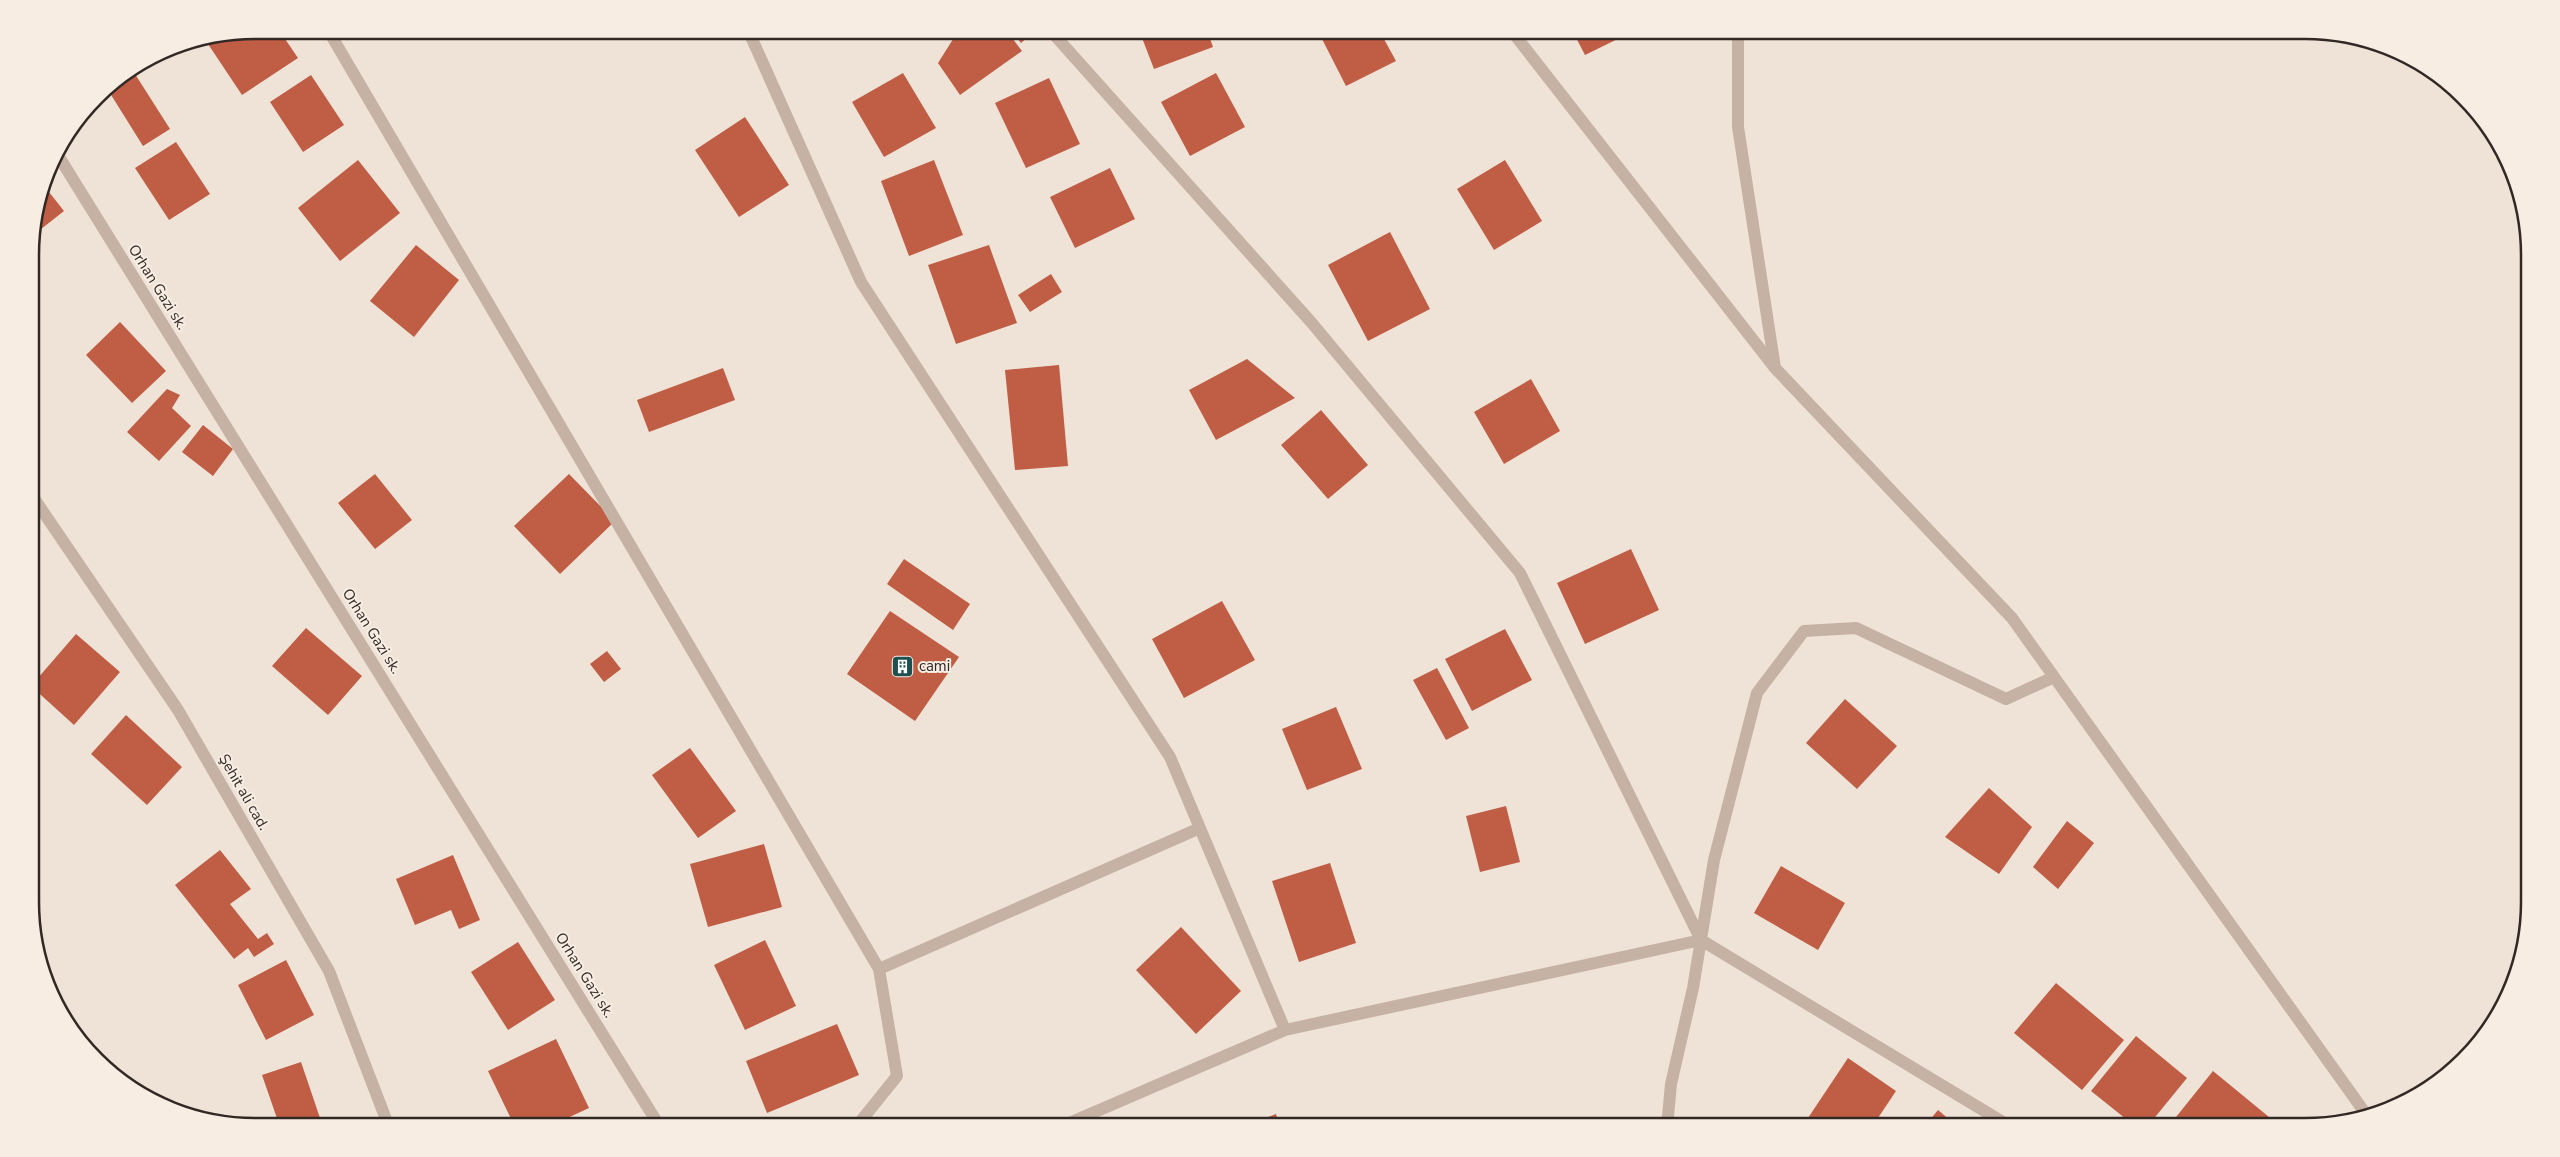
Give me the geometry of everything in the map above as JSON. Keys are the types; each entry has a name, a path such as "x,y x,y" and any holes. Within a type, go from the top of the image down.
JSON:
{"street":[{"path":"333,39 879,969 897,1076 863,1118"},
{"path":"752,39 861,282 1170,757 1285,1030"},
{"path":"1058,39 1311,322 1520,573 1701,940 1996,1118"},
{"path":"1518,39 1775,368 2012,618 2363,1110"},
{"path":"1738,39 1738,127 1775,368"},
{"name":"Orhan Gazi sk.","path":"61,160 654,1118"},
{"name":"Şehit ali cad.","path":"39,506 178,710 329,971 386,1118"},
{"path":"1668,1118 1671,1084 1693,988 1714,860 1757,693 1804,631 1856,628 2006,699 2054,677"},
{"path":"879,969 1200,828"},
{"path":"1081,1118 1285,1030 1701,940"}],"building":[{"path":"241,39 285,39 298,58 242,95 208,44"},
{"path":"953,39 1013,39 1022,51 960,95 938,63"},
{"path":"1142,39 1210,39 1213,47 1154,69"},
{"path":"1322,39 1384,39 1396,61 1346,86"},
{"path":"1577,39 1618,39 1585,55"},
{"path":"903,73 936,128 884,157 852,102"},
{"path":"1216,73 1245,127 1190,156 1161,102"},
{"path":"135,75 170,129 143,146 110,94"},
{"path":"311,75 344,125 303,152 270,102"},
{"path":"1049,78 1080,144 1026,168 995,103"},
{"path":"745,117 789,185 739,217 695,150"},
{"path":"176,142 210,194 169,220 135,168"},
{"path":"358,160 400,213 340,261 298,208"},
{"path":"934,160 963,235 909,256 881,181"},
{"path":"1505,160 1542,221 1494,250 1457,189"},
{"path":"1110,168 1135,219 1075,248 1050,197"},
{"path":"48,191 64,211 41,229"},
{"path":"1390,232 1430,309 1368,341 1328,265"},
{"path":"416,245 459,280 414,337 370,301"},
{"path":"989,245 1017,323 956,344 928,265"},
{"path":"1051,274 1062,292 1030,312 1018,295"},
{"path":"120,322 166,371 132,403 86,355"},
{"path":"1247,359 1295,398 1216,440 1189,390"},
{"path":"1059,365 1068,466 1015,470 1005,370"},
{"path":"723,368 735,400 649,432 637,400"},
{"path":"1531,379 1560,431 1504,464 1474,412"},
{"path":"167,389 180,395 172,408 191,426 159,461 127,432"},
{"path":"1321,410 1368,465 1328,499 1281,445"},
{"path":"203,425 233,449 213,476 182,452"},
{"path":"375,474 412,520 375,549 338,503"},
{"path":"569,474 615,521 560,574 514,526"},
{"path":"1631,549 1659,610 1585,644 1557,583"},
{"path":"904,559 970,604 953,630 887,584"},
{"path":"1222,601 1255,660 1184,698 1152,639"},
{"name":"cami","path":"890,611 959,657 915,721 847,674"},
{"path":"306,628 362,676 328,715 272,666"},
{"path":"1505,629 1532,680 1472,711 1445,659"},
{"path":"76,634 120,672 74,725 39,693 39,677"},
{"path":"607,651 621,669 604,682 590,664"},
{"path":"1437,668 1469,728 1446,740 1413,680"},
{"path":"1845,699 1897,746 1857,789 1806,743"},
{"path":"1336,707 1362,769 1307,790 1282,729"},
{"path":"126,715 182,767 147,805 91,754"},
{"path":"690,748 736,811 698,838 652,775"},
{"path":"1989,788 2032,827 1999,874 1945,837"},
{"path":"1506,806 1520,862 1480,872 1466,816"},
{"path":"2067,821 2094,843 2058,889 2033,867"},
{"path":"764,844 782,907 708,927 690,864"},
{"path":"220,850 251,889 230,904 258,939 267,933 274,944 254,957 248,948 234,959 175,885"},
{"path":"453,855 480,920 459,929 451,910 415,925 396,879"},
{"path":"1330,863 1356,943 1299,962 1272,881"},
{"path":"1781,866 1845,903 1818,950 1754,913"},
{"path":"1181,927 1241,991 1196,1034 1136,970"},
{"path":"765,940 796,1006 745,1030 714,965"},
{"path":"518,942 555,1000 508,1030 471,972"},
{"path":"286,960 314,1015 266,1040 238,985"},
{"path":"2056,983 2124,1040 2082,1090 2014,1033"},
{"path":"837,1024 859,1075 767,1113 746,1061"},
{"path":"2136,1036 2187,1078 2154,1118 2125,1118 2091,1091"},
{"path":"556,1039 589,1108 567,1118 511,1118 488,1071"},
{"path":"1848,1058 1896,1091 1878,1118 1808,1118"},
{"path":"301,1062 320,1118 277,1118 262,1075"},
{"path":"2213,1071 2269,1117 2268,1118 2175,1118"},
{"path":"1938,1110 1947,1118 1931,1118"},
{"path":"1276,1114 1277,1118 1266,1118"}],"place":[{"name":"cami","path":"903,666"}]}
